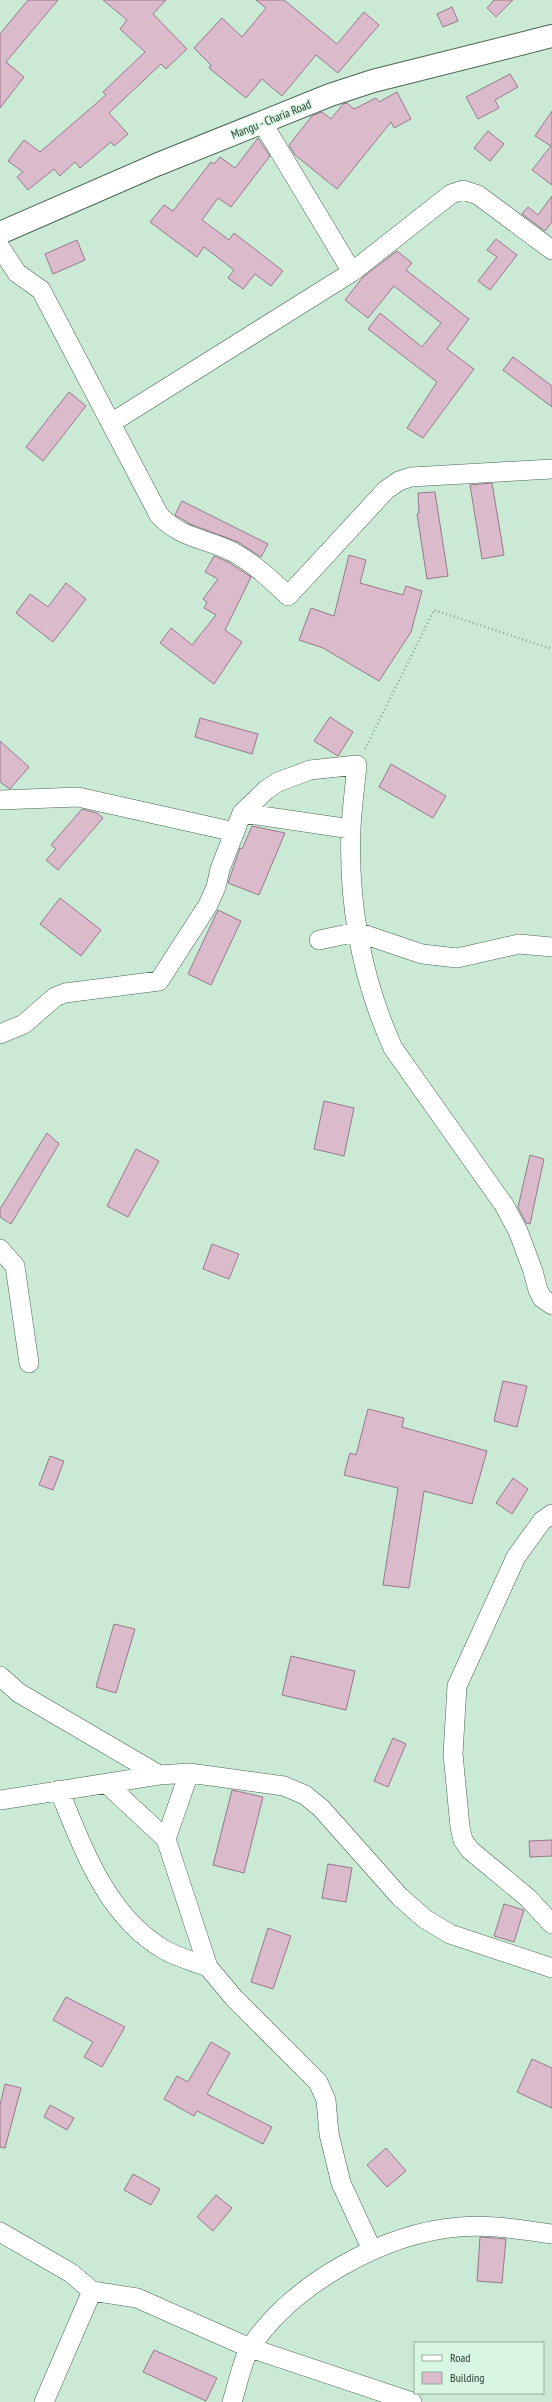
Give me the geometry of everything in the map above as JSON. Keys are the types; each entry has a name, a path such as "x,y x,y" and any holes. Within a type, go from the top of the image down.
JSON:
{"street":[{"name":"Mangu - Charia Road","path":"4,226 330,95 372,81 552,36"},
{"path":"262,122 352,272"},
{"path":"111,424 352,272 451,194 463,190 478,195 552,250"},
{"path":"0,247 18,273 41,290 111,424 160,514 169,526 185,535 232,552 277,584 288,596 386,490 399,482 411,477 552,469"},
{"path":"0,1034 24,1024 55,997 65,993 159,980 208,906 216,887 220,869 242,813 266,790 278,782 310,770 357,765 351,829 357,932 364,966 383,1026 393,1048 504,1205 518,1231 533,1271 538,1290 542,1298 552,1306"},
{"path":"0,800 78,797 235,832"},
{"path":"242,813 351,829"},
{"path":"319,940 357,932 422,954 457,958 519,944 549,943"},
{"path":"0,1249 15,1266 29,1363"},
{"path":"552,1514 542,1521 516,1557 457,1686 453,1754 460,1827 464,1840 470,1850 528,1898 552,1924"},
{"path":"0,1676 19,1693 159,1775"},
{"path":"166,1839 188,1773"},
{"path":"0,1800 159,1775 188,1773 284,1786 305,1795 322,1808 400,1897 425,1919 450,1934 552,1968"},
{"path":"107,1784 166,1839 208,1967 234,1998 318,2082 326,2100 329,2134 341,2183 372,2250"},
{"path":"59,1790 88,1859 109,1897 146,1937 163,1949 208,1967"},
{"path":"232,2402 250,2348 291,2300 326,2276 372,2250 417,2234 458,2226 500,2226 552,2234"},
{"path":"0,2232 71,2273 92,2291 137,2298 250,2348 412,2402"},
{"path":"44,2402 92,2291"}],"path":[{"path":"357,765 434,610 552,649"}],"building":[{"path":"28,0 58,0 6,62 24,77 0,108 0,34"},
{"path":"103,0 166,0 153,14 187,49 166,69 161,64 109,113 128,134 114,146 111,142 80,168 75,162 60,176 54,169 28,190 17,177 23,172 8,161 24,140 40,152 106,95 103,92 145,52 120,29 127,20"},
{"path":"256,0 284,0 337,44 364,12 379,25 338,73 316,55 282,96 262,79 246,98 209,68 211,65 194,48 222,18 242,37 266,8"},
{"path":"494,0 513,0 496,17 487,8"},
{"path":"452,7 458,21 443,27 437,14"},
{"path":"510,74 518,87 495,100 499,108 478,119 466,97"},
{"path":"397,92 411,119 394,128 391,122 337,189 295,155 289,145 312,116 322,112 331,119 343,104 347,103 354,109 376,98 379,102"},
{"path":"552,111 552,185 532,170 551,146 535,136"},
{"path":"488,131 504,144 490,161 474,148"},
{"path":"258,138 270,156 231,207 218,198 202,220 229,240 234,233 283,271 271,286 255,274 243,289 228,278 234,270 204,247 197,257 150,222 164,205 173,211 211,162 214,164 220,157 235,168"},
{"path":"552,196 552,222 545,231 522,214 528,207 538,215"},
{"path":"496,239 517,255 490,290 478,281 497,257 487,250"},
{"path":"77,240 85,260 53,274 45,254"},
{"path":"397,251 412,263 406,270 469,319 447,349 474,369 423,438 407,428 437,382 368,329 380,313 422,347 441,323 394,286 368,318 345,300 363,277"},
{"path":"513,357 552,386 552,407 503,370"},
{"path":"69,392 86,406 43,461 26,447"},
{"path":"492,483 504,555 482,559 470,485"},
{"path":"435,492 448,576 427,579 417,514 419,513 418,493"},
{"path":"182,501 268,544 261,557 238,542 190,524 175,515"},
{"path":"349,555 366,560 360,583 403,595 406,586 422,591 411,632 379,681 323,648 299,640 311,608 334,616"},
{"path":"214,556 228,562 251,577 225,630 242,642 214,684 160,643 171,628 192,645 216,615 204,608 207,602 203,599 218,579 205,572"},
{"path":"66,583 86,599 53,642 16,613 30,594 48,607"},
{"path":"330,717 353,732 338,756 314,741"},
{"path":"200,718 258,734 252,754 195,737"},
{"path":"0,741 29,767 10,789 0,782"},
{"path":"391,764 446,796 433,818 379,787"},
{"path":"82,809 97,813 103,818 58,870 46,860 56,849 51,845"},
{"path":"252,826 285,833 259,895 228,883 240,848 242,849"},
{"path":"60,898 101,930 81,956 40,924"},
{"path":"218,910 241,921 211,985 188,974"},
{"path":"324,1101 354,1108 344,1156 314,1149"},
{"path":"47,1133 59,1144 11,1224 0,1217 0,1209"},
{"path":"136,1149 159,1161 128,1217 107,1206"},
{"path":"530,1155 544,1159 530,1224 526,1223 518,1207"},
{"path":"212,1244 239,1254 229,1279 203,1269"},
{"path":"503,1381 527,1386 517,1427 494,1421"},
{"path":"368,1409 404,1418 402,1427 487,1451 472,1504 424,1491 409,1588 383,1585 398,1488 344,1475 350,1453 356,1455"},
{"path":"50,1456 64,1461 53,1490 39,1485"},
{"path":"513,1478 528,1489 512,1514 496,1503"},
{"path":"114,1624 135,1629 116,1693 96,1687"},
{"path":"291,1656 355,1671 346,1710 282,1695"},
{"path":"393,1738 406,1744 388,1787 374,1781"},
{"path":"232,1790 263,1797 244,1873 213,1865"},
{"path":"552,1840 552,1856 530,1857 529,1841"},
{"path":"328,1864 352,1868 346,1902 322,1898"},
{"path":"504,1904 524,1910 514,1942 494,1936"},
{"path":"268,1928 291,1936 273,1989 251,1982"},
{"path":"66,1997 125,2027 102,2067 84,2057 93,2042 53,2020"},
{"path":"211,2042 230,2053 207,2094 272,2127 263,2144 197,2111 194,2116 164,2099 177,2076 188,2082"},
{"path":"532,2059 552,2068 552,2108 517,2092"},
{"path":"5,2084 21,2088 5,2148 0,2147 0,2105"},
{"path":"50,2105 74,2118 67,2130 44,2117"},
{"path":"386,2148 406,2171 387,2187 367,2165"},
{"path":"133,2174 160,2189 151,2205 124,2190"},
{"path":"216,2195 232,2208 213,2231 197,2217"},
{"path":"480,2237 506,2239 502,2283 477,2281"},
{"path":"154,2350 217,2378 206,2401 143,2372"}]}
